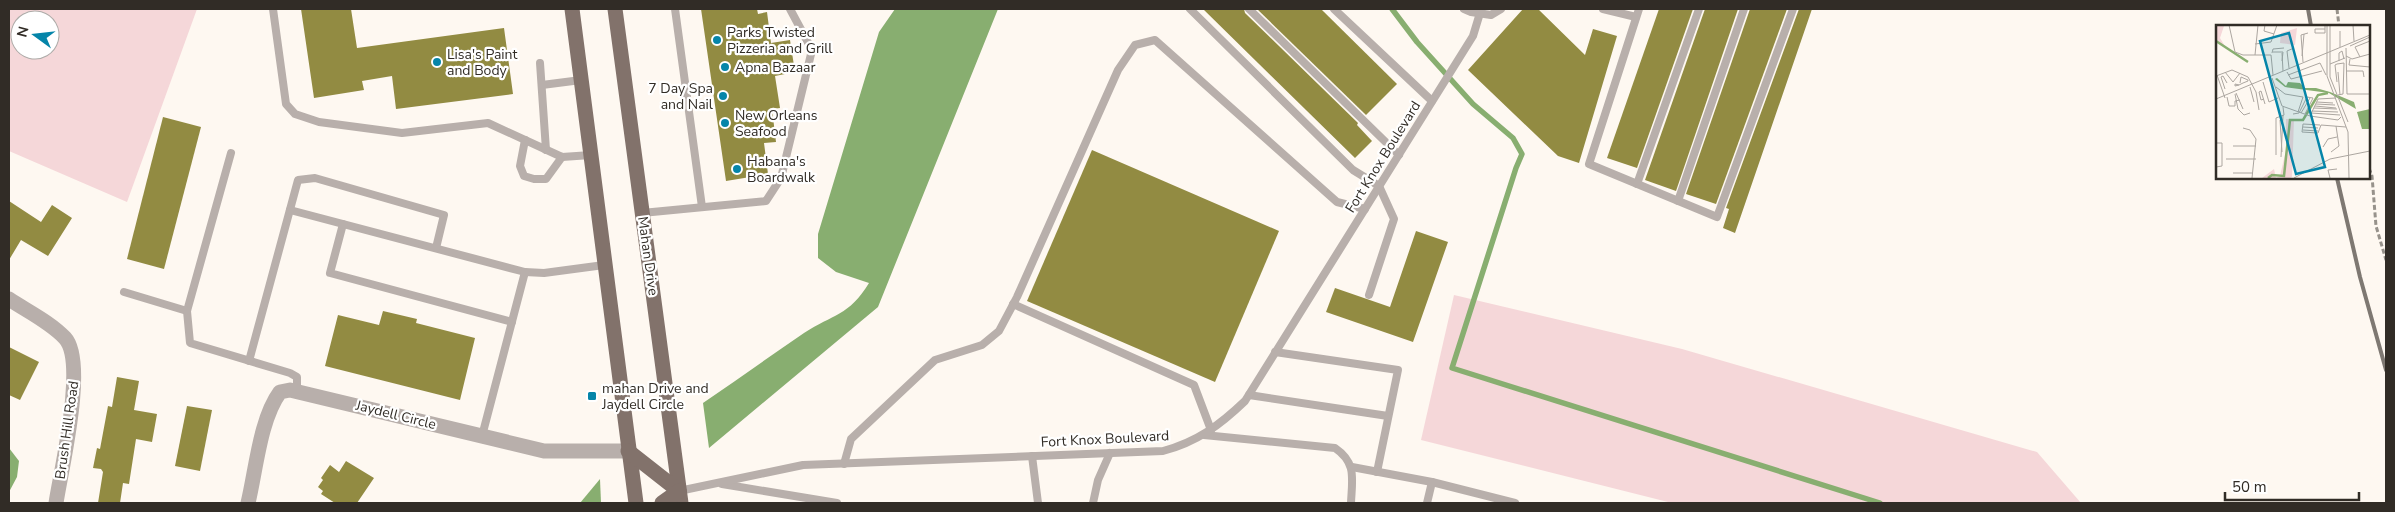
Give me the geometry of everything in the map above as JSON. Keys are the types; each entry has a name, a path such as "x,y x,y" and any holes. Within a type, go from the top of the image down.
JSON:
{"main road":[{"path":"572,9 636,503"},
{"name":"Mahan Drive","path":"615,9 680,497"},
{"path":"628,452 680,497"},
{"path":"662,503 680,497"}],"street":[{"name":"Brush Hill Road","path":"9,299 54,328 67,340 75,361 75,382 56,503"},
{"name":"Jaydell Circle","path":"297,391 544,451 628,452"},
{"path":"248,503 267,420 274,400 280,392 297,391"}],"lane":[{"path":"273,9 286,104 295,114 319,122 402,133 488,123 562,157 591,155"},
{"path":"675,9 702,207"},
{"path":"642,213 766,201 781,178 812,50 790,9"},
{"path":"1190,9 1353,170 1379,186 1394,219 1369,296"},
{"path":"1249,9 1399,155"},
{"path":"1334,9 1432,101"},
{"path":"1464,9 1491,15 1501,9"},
{"path":"1603,9 1636,17"},
{"path":"1639,9 1589,164 1717,217 1793,9"},
{"path":"1637,184 1699,9"},
{"path":"1678,201 1744,9"},
{"name":"Fort Knox Boulevard","path":"680,497 718,483 802,465 1163,451 1181,446 1204,435 1221,424 1249,395 1473,36 1480,13"},
{"path":"844,464 851,439 935,360 982,345 999,331 1013,304 1118,70 1135,45 1155,40 1337,202 1365,209"},
{"path":"540,63 546,150"},
{"path":"542,85 581,80"},
{"path":"525,140 520,166 524,176 534,179 546,179 562,157"},
{"path":"232,153 187,311 190,343 290,373 297,377 297,391"},
{"path":"249,360 298,180 315,178 444,215 436,248"},
{"path":"290,210 525,272 544,273 604,265"},
{"path":"343,224 330,273 512,322"},
{"path":"482,436 525,272"},
{"path":"124,292 187,311"},
{"path":"1013,304 1194,385 1211,430"},
{"path":"1275,352 1398,370 1377,472"},
{"path":"1249,395 1388,416"},
{"path":"1204,435 1335,448 1346,455 1352,467 1351,503"},
{"path":"1094,503 1098,480 1110,453"},
{"path":"1032,456 1038,503"},
{"path":"1352,467 1432,482 1515,503"},
{"path":"1427,503 1432,482"},
{"path":"718,483 837,503"}],"path":[{"path":"2337,10 2339,25"},
{"path":"2370,171 2376,226 2386,260"}],"shaded area":[{"path":"9,9 197,9 127,202 9,151"},
{"path":"895,9 998,9 878,307 709,448 703,403 804,333 847,308 862,294 869,283 836,272 818,258 818,234 879,32"},
{"path":"1454,295 1682,349 2037,452 2081,503 1672,503 1421,440"},
{"path":"9,448 19,461 17,477 9,492"},
{"path":"600,479 601,503 580,503"}],"building":[{"name":"Lisa's Paint and Body","path":"301,9 351,9 357,48 504,28 513,94 396,109 392,76 362,81 364,90 314,98"},
{"path":"701,9 757,9 758,14 767,12 771,43 790,40 795,72 775,76 780,108 772,109 776,142 764,143 768,174 726,181"},
{"path":"1203,9 1244,9 1245,13 1358,123 1357,125 1372,141 1355,158"},
{"path":"1257,9 1321,9 1397,84 1366,115"},
{"path":"1523,9 1538,9 1585,55 1593,29 1617,36 1579,163 1558,156 1468,70"},
{"path":"1659,9 1693,9 1637,168 1607,158"},
{"path":"1705,9 1738,9 1676,191 1645,180"},
{"path":"1750,9 1787,9 1716,204 1686,194"},
{"path":"1799,9 1812,9 1735,233 1723,228 1729,209 1726,208"},
{"path":"163,117 201,127 164,269 127,259"},
{"path":"1092,150 1279,231 1215,382 1027,301"},
{"path":"9,201 41,222 52,205 72,218 48,256 21,240 9,260"},
{"path":"1416,231 1448,242 1413,342 1326,312 1335,288 1390,307"},
{"path":"383,311 417,319 416,323 475,338 460,400 325,366 338,315 379,325"},
{"path":"9,347 39,362 20,400 9,395"},
{"path":"117,377 139,381 134,410 157,414 152,442 136,439 129,484 123,483 120,503 98,503 103,472 101,469 93,468 97,448 100,449 108,406 112,407"},
{"path":"187,406 212,410 200,471 175,466"},
{"path":"346,461 374,478 357,503 335,503 321,494 323,491 318,487 323,480 321,478 330,465 339,472"}],"waterway":[{"path":"1392,9 1417,42 1473,104 1513,138 1522,154 1452,368 1880,503"}],"railway":[{"path":"2308,9 2311,25"},
{"path":"2337,179 2360,277 2386,370"}],"place":[{"name":"Parks Twisted Pizzeria and Grill","path":"717,40"},
{"name":"Lisa's Paint and Body","path":"437,62"},
{"name":"Apna Bazaar","path":"725,67"},
{"name":"7 Day Spa and Nail","path":"723,96"},
{"name":"New Orleans Seafood","path":"725,123"},
{"name":"Habana's Boardwalk","path":"737,169"},
{"name":"mahan Drive and Jaydell Circle","path":"592,396"}]}
